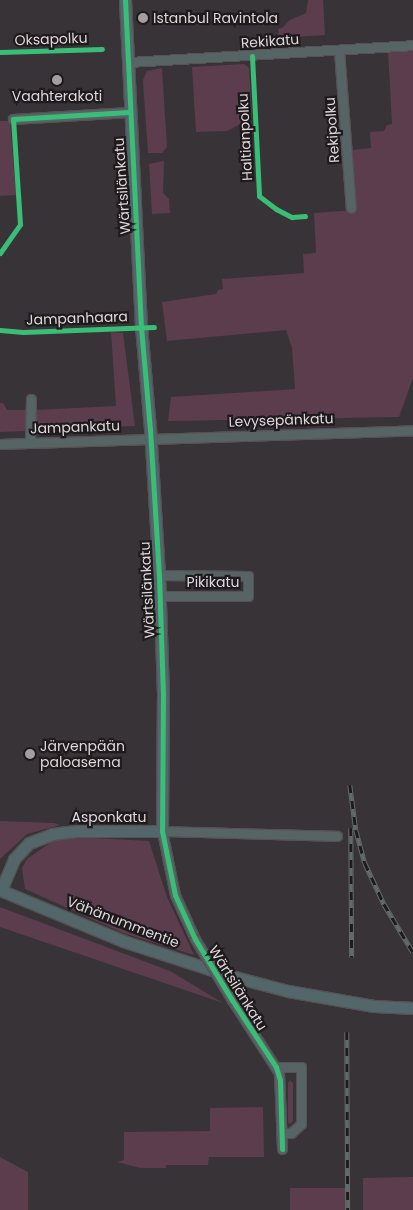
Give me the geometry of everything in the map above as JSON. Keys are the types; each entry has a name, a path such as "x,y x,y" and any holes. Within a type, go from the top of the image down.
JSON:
{"street":[{"name":"Wärtsilänkatu","path":"125,0 141,327 151,438 158,575 163,694 162,831 175,895 196,939 232,1000 276,1067 280,1080 282,1149"},
{"name":"Rekikatu","path":"129,62 413,45"},
{"name":"Rekipolku","path":"339,50 351,208"},
{"path":"13,119 129,112"},
{"path":"30,443 31,399"},
{"name":"Levysepänkatu","path":"151,438 413,430"},
{"name":"Jampankatu","path":"0,444 151,438"},
{"name":"Pikikatu","path":"158,575 248,576 248,596 158,596"},
{"name":"Asponkatu","path":"1,890 14,860 29,843 52,834 76,830 337,836"},
{"name":"Vähänummentie","path":"1,890 123,941 231,976 288,991 374,1006 413,1008"},
{"path":"276,1067 301,1067 301,1124 291,1133 281,1133"}],"shaded area":[{"path":"308,0 323,0 325,35 279,38 278,29 282,28 290,20 306,13"},
{"path":"413,49 413,378 399,417 168,421 171,397 295,389 292,348 286,330 167,341 162,302 216,294 218,290 223,289 222,279 304,273 303,254 316,253 314,213 355,210 352,150 371,148 370,132 384,131 387,125 392,124 388,51"},
{"path":"244,64 249,68 252,118 227,131 196,132 192,67"},
{"path":"162,68 167,147 162,153 148,153 143,80 147,71"},
{"path":"0,121 10,121 16,195 0,196"},
{"path":"164,161 163,193 169,199 170,213 152,214 149,164"},
{"path":"111,332 123,333 135,426 34,430 34,410 116,406"},
{"path":"0,403 3,403 7,410 27,410 27,431 0,432"},
{"path":"0,821 54,823 60,825 27,834 0,859"},
{"path":"77,837 149,841 167,897 194,955 123,933 25,889 22,868 27,859 53,841"},
{"path":"0,907 170,971 223,1003 0,927"},
{"path":"290,1080 293,1083 293,1121 290,1124 288,1122 288,1083"},
{"path":"263,1107 264,1157 209,1157 208,1165 166,1165 166,1168 140,1168 117,1162 124,1160 124,1132 210,1131 210,1108"},
{"path":"0,1157 28,1172 28,1210 0,1210"},
{"path":"413,1177 413,1210 363,1210 363,1178"},
{"path":"290,1188 346,1188 346,1210 290,1210"}],"railway":[{"path":"350,785 356,830 365,863 384,904 413,952"},
{"path":"351,828 352,957"},
{"path":"347,1032 348,1210"}],"cycle path":[{"path":"125,0 141,327 150,429 159,575 163,694 162,831 175,895 195,939 276,1067 280,1080 282,1149"},
{"name":"Oksapolku","path":"0,52 102,49"},
{"name":"Haltianpolku","path":"252,56 259,196 276,209 292,217 305,216"},
{"path":"0,253 20,224 13,119 129,112"},
{"name":"Jampanhaara","path":"0,330 23,332 154,327"}],"place":[{"name":"Istanbul Ravintola","path":"143,18"},
{"name":"Vaahterakoti","path":"57,80"},
{"name":"Järvenpään paloasema","path":"30,754"}]}
